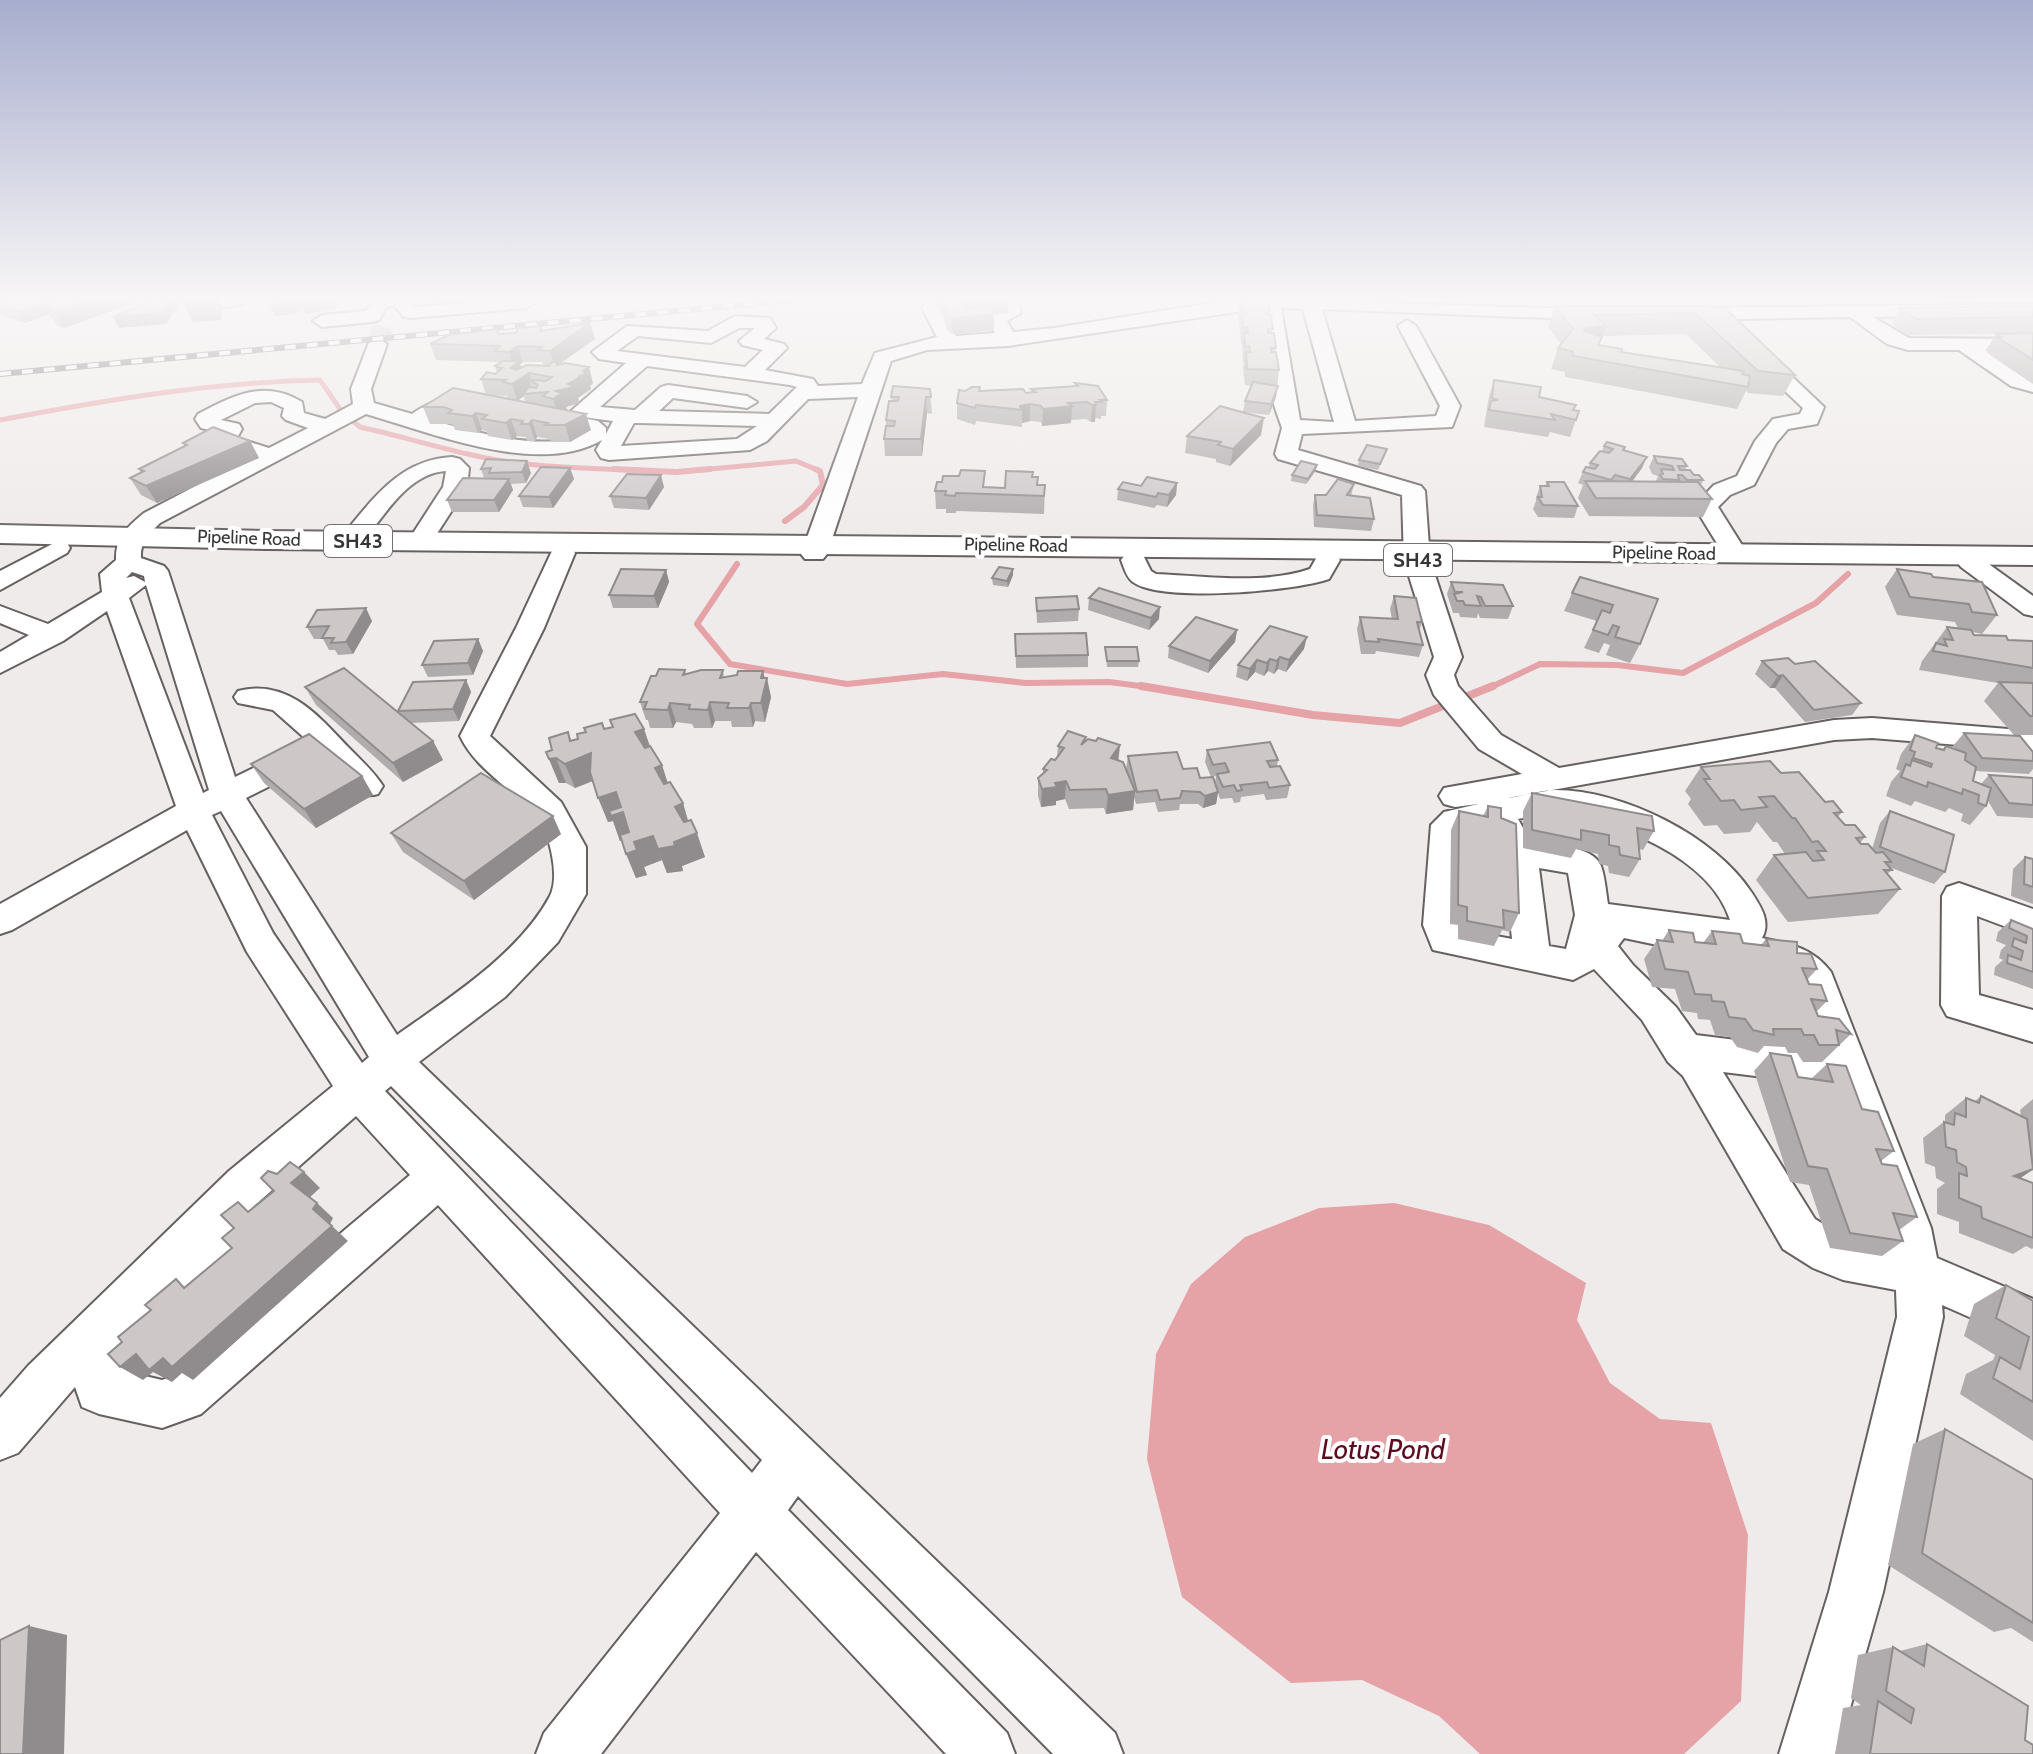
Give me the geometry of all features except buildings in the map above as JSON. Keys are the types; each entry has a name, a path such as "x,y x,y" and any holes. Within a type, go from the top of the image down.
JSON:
{"main road":[{"name":"Pipeline Road","path":"0,534 131,563 351,541 1327,560 1416,555 2033,556"},
{"name":"Pipeline Road","path":"0,547 58,548 131,563 817,549"},
{"name":"Pipeline Road","path":"1127,555 1735,553 2033,563"}],"street":[{"path":"364,380 361,389 364,407"},
{"path":"619,380 582,411 633,416 778,414"},
{"path":"633,416 607,450 609,453 742,445 759,436 808,387 802,381 795,380"},
{"path":"817,549 873,380"},
{"path":"1283,380 1283,403 1293,428 1286,454 1413,491 1416,555 1448,657 1440,675 1450,698 1490,742 1555,779"},
{"path":"1334,380 1350,428"},
{"path":"1293,428 1444,422 1450,406 1437,380"},
{"path":"1735,553 1706,506 1722,490 1746,480 1766,441 1781,424 1809,419 1814,407 1789,380"},
{"path":"802,393 869,390"},
{"path":"276,455 215,445 231,429 209,423 206,419 257,394 266,393 295,406 293,416 329,427"},
{"path":"414,422 453,401 485,406"},
{"path":"0,664 50,637 131,563 152,518 364,407 495,442 546,447 580,445 595,435 595,428 590,426 526,414"},
{"path":"351,541 407,476 426,466 452,464 458,468 455,487 420,541"},
{"path":"15,581 58,548"},
{"path":"0,1435 45,1383 244,1185 392,1061 492,986 545,932 569,894 569,847 550,810 481,748 475,736 530,628 563,553"},
{"path":"1970,562 2033,608"},
{"path":"131,563 208,797 260,942 358,1090 986,1754"},
{"path":"0,614 50,637"},
{"path":"0,620 50,637"},
{"path":"248,697 283,703 304,718 367,786"},
{"path":"1520,852 1584,866 1593,915 1579,963 1573,965 1446,940 1442,935 1447,825 1493,802 1555,779 1834,730 1872,728 2033,741"},
{"path":"0,920 68,874 208,797 328,744"},
{"path":"1455,796 1493,802 1566,802 1617,816 1678,841 1707,861 1725,880 1750,924 1748,931 1741,935 1593,915"},
{"path":"208,797 392,1061 1094,1754"},
{"path":"1493,802 1520,852 1532,958"},
{"path":"0,903 68,874"},
{"path":"2033,923 1959,896 1960,1005 2033,1026"},
{"path":"1808,1754 1856,1592 1920,1317 1918,1274 1909,1228 1818,983 1807,968 1790,958 1622,924 1606,931 1600,946 1606,962 1663,1017 1682,1050 1697,1064 1799,1234 1819,1252 1918,1274 2033,1322"},
{"path":"1682,1050 1850,1071"},
{"path":"231,1228 115,1357 98,1379 99,1390 162,1404 184,1397 439,1177"},
{"path":"565,1754 795,1459"}],"water":[{"name":"Lotus Pond","path":"1394,1203 1489,1225 1586,1283 1577,1320 1610,1383 1660,1419 1711,1423 1748,1535 1741,1701 1684,1754 1480,1754 1439,1716 1362,1680 1291,1683 1182,1597 1147,1459 1156,1354 1191,1284 1245,1237 1319,1208"}],"waterway":[{"path":"0,420 159,393 280,381 320,380 340,409"},
{"path":"353,421 360,427 514,463 654,471"},
{"path":"702,470 796,461 820,471"},
{"path":"614,469 676,472 702,470"},
{"path":"702,470 710,469"},
{"path":"815,469 820,471"},
{"path":"688,471 702,470"},
{"path":"785,521 804,507 823,485 820,471"},
{"path":"737,564 697,624 730,664 847,684 943,674 1026,683 1109,682 1143,686"},
{"path":"1489,688 1540,664 1617,665 1683,673 1816,603 1848,574"},
{"path":"1143,686 1156,688"},
{"path":"1143,686 1313,715 1400,723 1493,686"}]}
